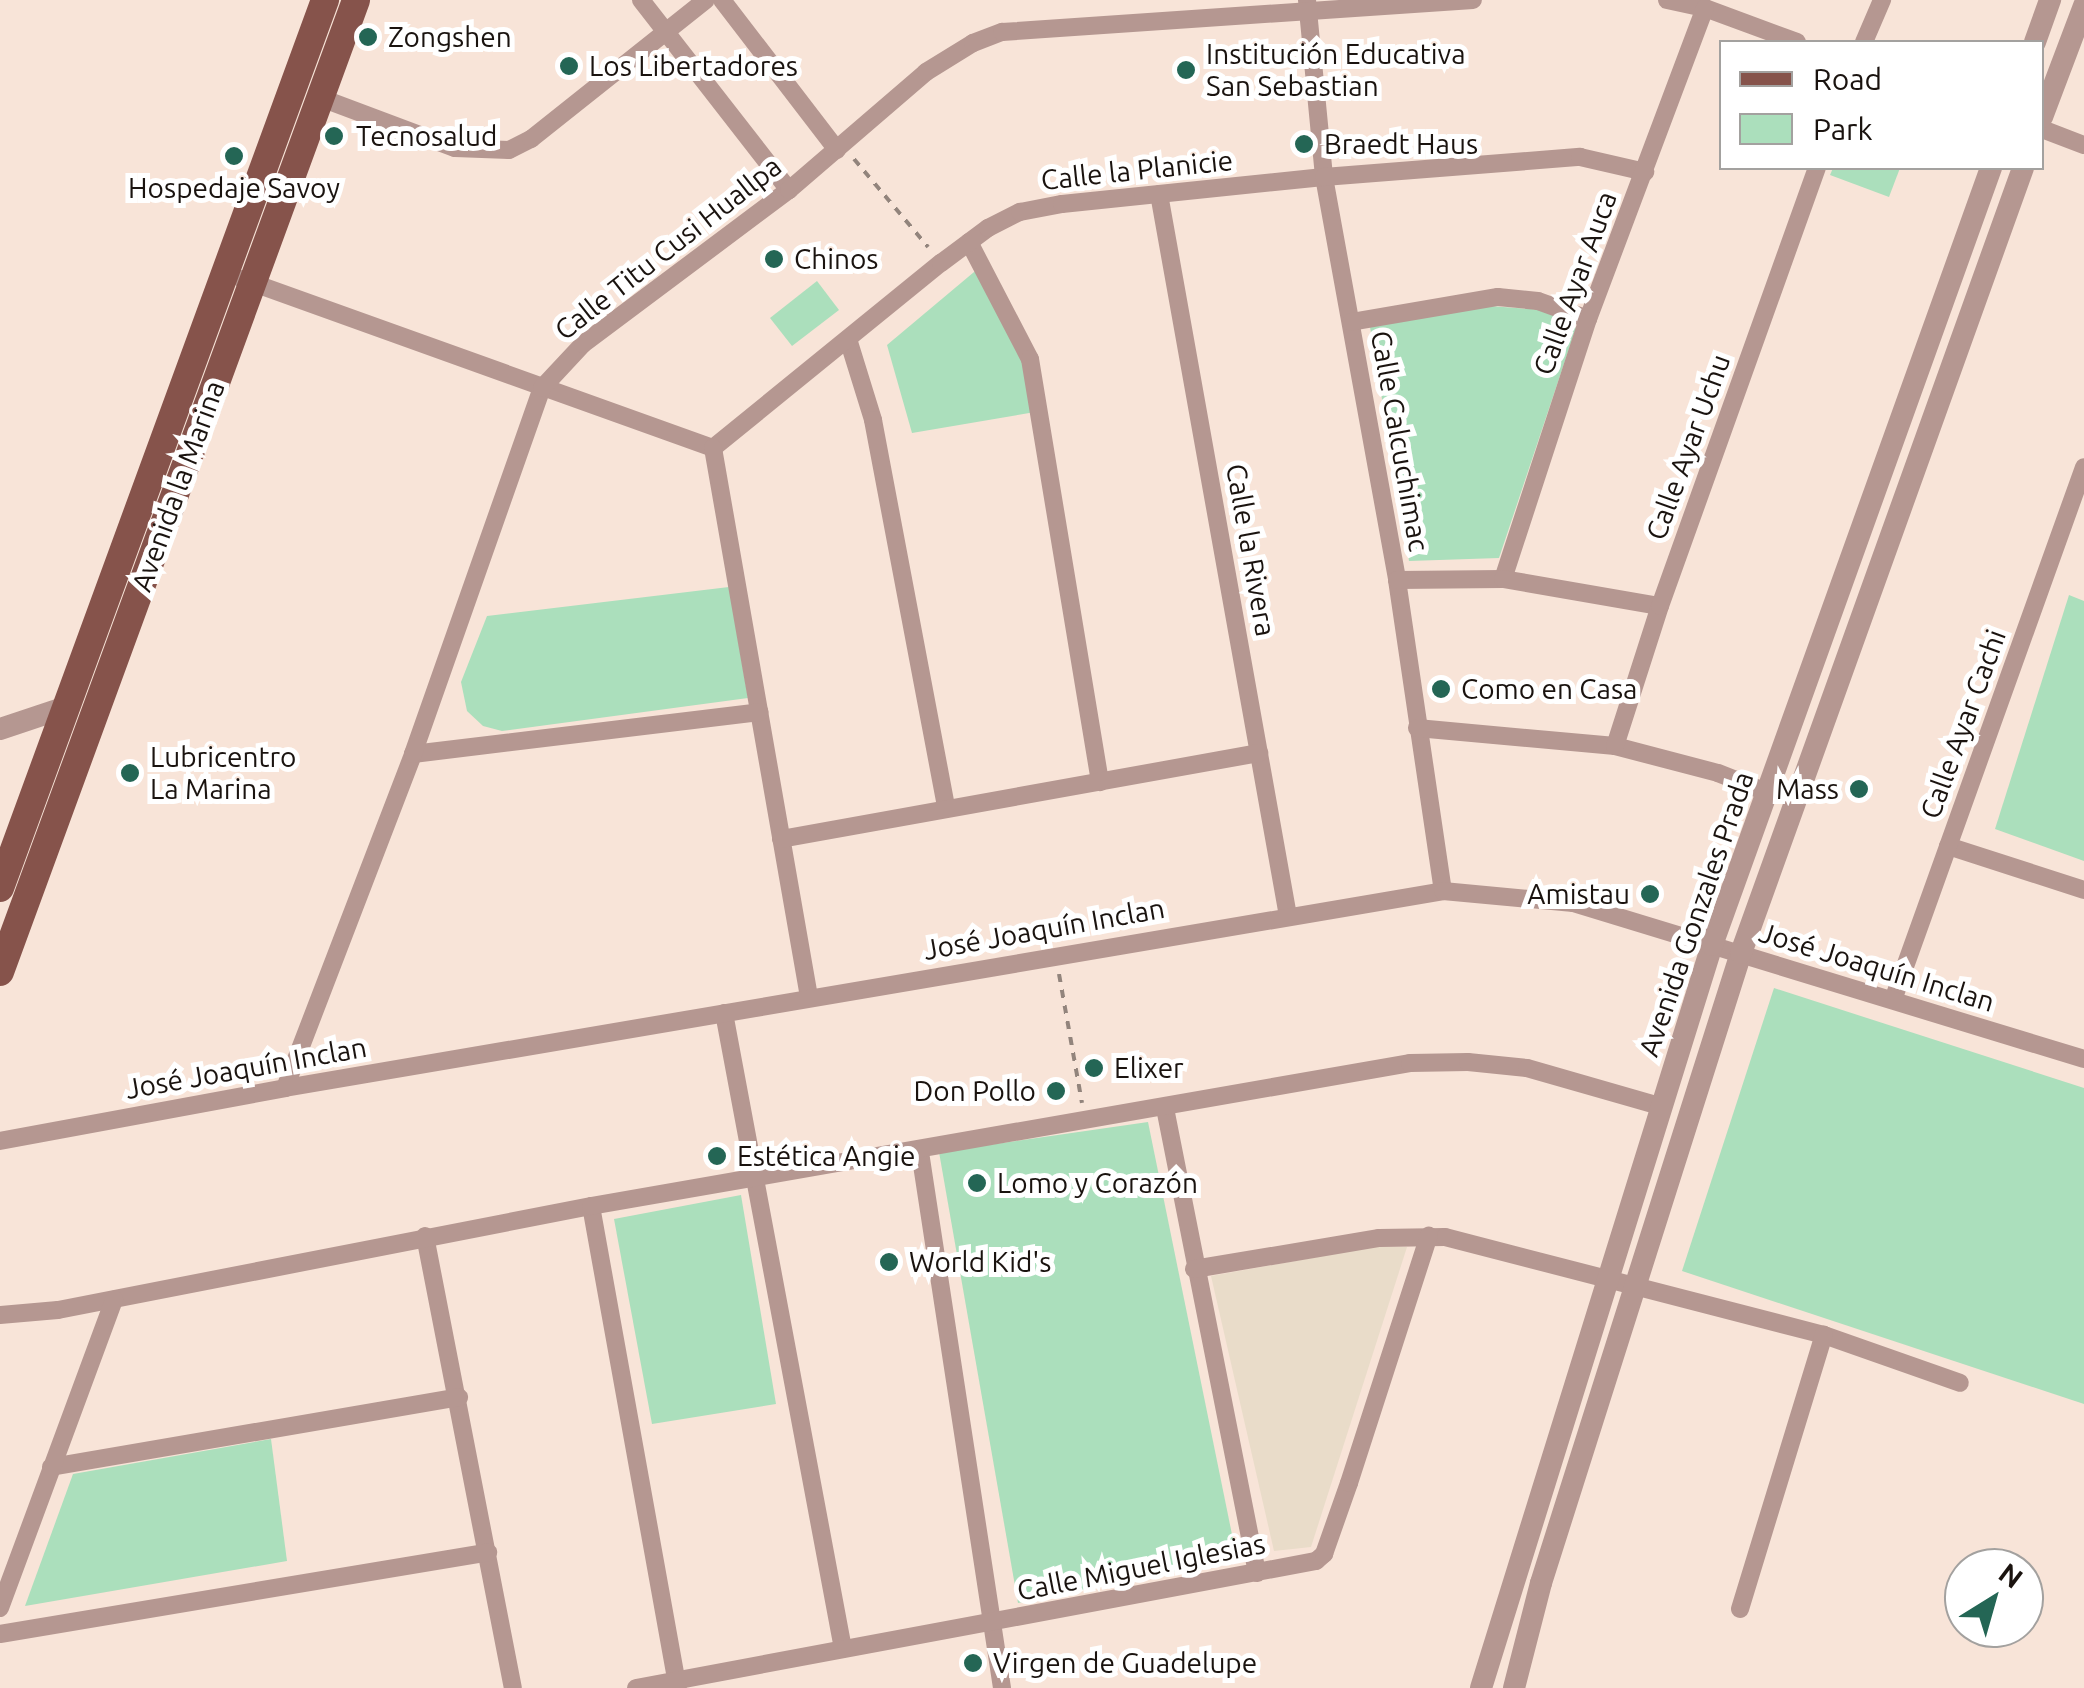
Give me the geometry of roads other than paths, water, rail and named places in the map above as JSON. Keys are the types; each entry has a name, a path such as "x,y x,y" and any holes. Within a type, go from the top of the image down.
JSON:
{"main road":[{"name":"Avenida la Marina","path":"0,888 66,707 240,278 322,98 356,0"},
{"name":"Avenida la Marina","path":"0,972 240,278 322,1"}],"street":[{"path":"641,0 789,190"},
{"path":"322,98 455,148 509,150 531,139 706,0"},
{"path":"722,0 837,150"},
{"name":"Calle Titu Cusi Huallpa","path":"285,1088 413,754 542,388 592,336 789,190 926,72 972,43 1002,32 1307,7 1474,0"},
{"path":"1667,0 1705,8 1792,40"},
{"path":"1865,40 1882,0"},
{"path":"2036,40 2050,0"},
{"path":"2044,111 2084,6"},
{"name":"Calle Calcuchimac","path":"1307,7 1324,177 1397,580 1443,891"},
{"name":"Calle Ayar Auca","path":"1503,579 1588,319 1705,8"},
{"path":"2044,131 2084,145"},
{"name":"Calle la Planicie","path":"712,448 940,263 1002,220 1040,207 1324,177 1580,157 1646,172"},
{"name":"Calle Ayar Uchu","path":"1615,746 1660,606 1816,170"},
{"name":"Avenida Gonzales Prada","path":"1480,1688 1513,1572 1712,945 1990,170"},
{"name":"Avenida Gonzales Prada","path":"1514,1688 1540,1583 1740,954 2021,170"},
{"name":"Calle la Rivera","path":"1159,194 1288,916"},
{"path":"969,242 1030,359 1100,782"},
{"path":"240,278 712,448 809,997"},
{"path":"1351,322 1492,297 1534,300 1588,319"},
{"path":"848,339 873,420 946,808"},
{"name":"Calle Ayar Cachi","path":"1893,1000 2084,467"},
{"path":"1397,580 1503,579 1660,606"},
{"path":"0,729 66,707"},
{"path":"413,754 759,712"},
{"path":"1417,728 1615,746 1718,773 1769,792"},
{"path":"781,839 1259,753"},
{"path":"1948,846 2084,890"},
{"name":"José Joaquín Inclan","path":"0,1141 809,997 1443,891 1573,903 2084,1058"},
{"path":"724,1013 752,1181 843,1649"},
{"path":"0,1315 114,1299 425,1236 1429,1061 1545,1072 1663,1107"},
{"path":"1165,1108 1257,1573"},
{"path":"920,1152 1002,1688"},
{"path":"592,1206 678,1684"},
{"path":"425,1236 513,1688"},
{"name":"Calle Miguel Iglesias","path":"636,1688 678,1684 843,1649 1313,1563 1324,1554 1429,1236"},
{"path":"1194,1269 1379,1238 1460,1239 1824,1335 1960,1382"},
{"path":"0,1608 114,1299"},
{"path":"1740,1609 1824,1335"},
{"path":"51,1467 458,1397"},
{"path":"0,1634 488,1552"}],"place":[{"name":"Zongshen","path":"368,37"},
{"name":"Los Libertadores","path":"569,66"},
{"name":"Institución Educativa San Sebastian","path":"1186,70"},
{"name":"Tecnosalud","path":"334,136"},
{"name":"Braedt Haus","path":"1304,144"},
{"name":"Hospedaje Savoy","path":"234,156"},
{"name":"Chinos","path":"774,259"},
{"name":"Como en Casa","path":"1441,689"},
{"name":"Lubricentro La Marina","path":"130,773"},
{"name":"Mass","path":"1859,789"},
{"name":"Amistau","path":"1650,894"},
{"name":"Elixer","path":"1094,1068"},
{"name":"Don Pollo","path":"1056,1091"},
{"name":"Estética Angie","path":"717,1156"},
{"name":"Lomo y Corazón","path":"977,1183"},
{"name":"World Kid's","path":"889,1262"},
{"name":"Virgen de Guadelupe","path":"973,1663"}]}
